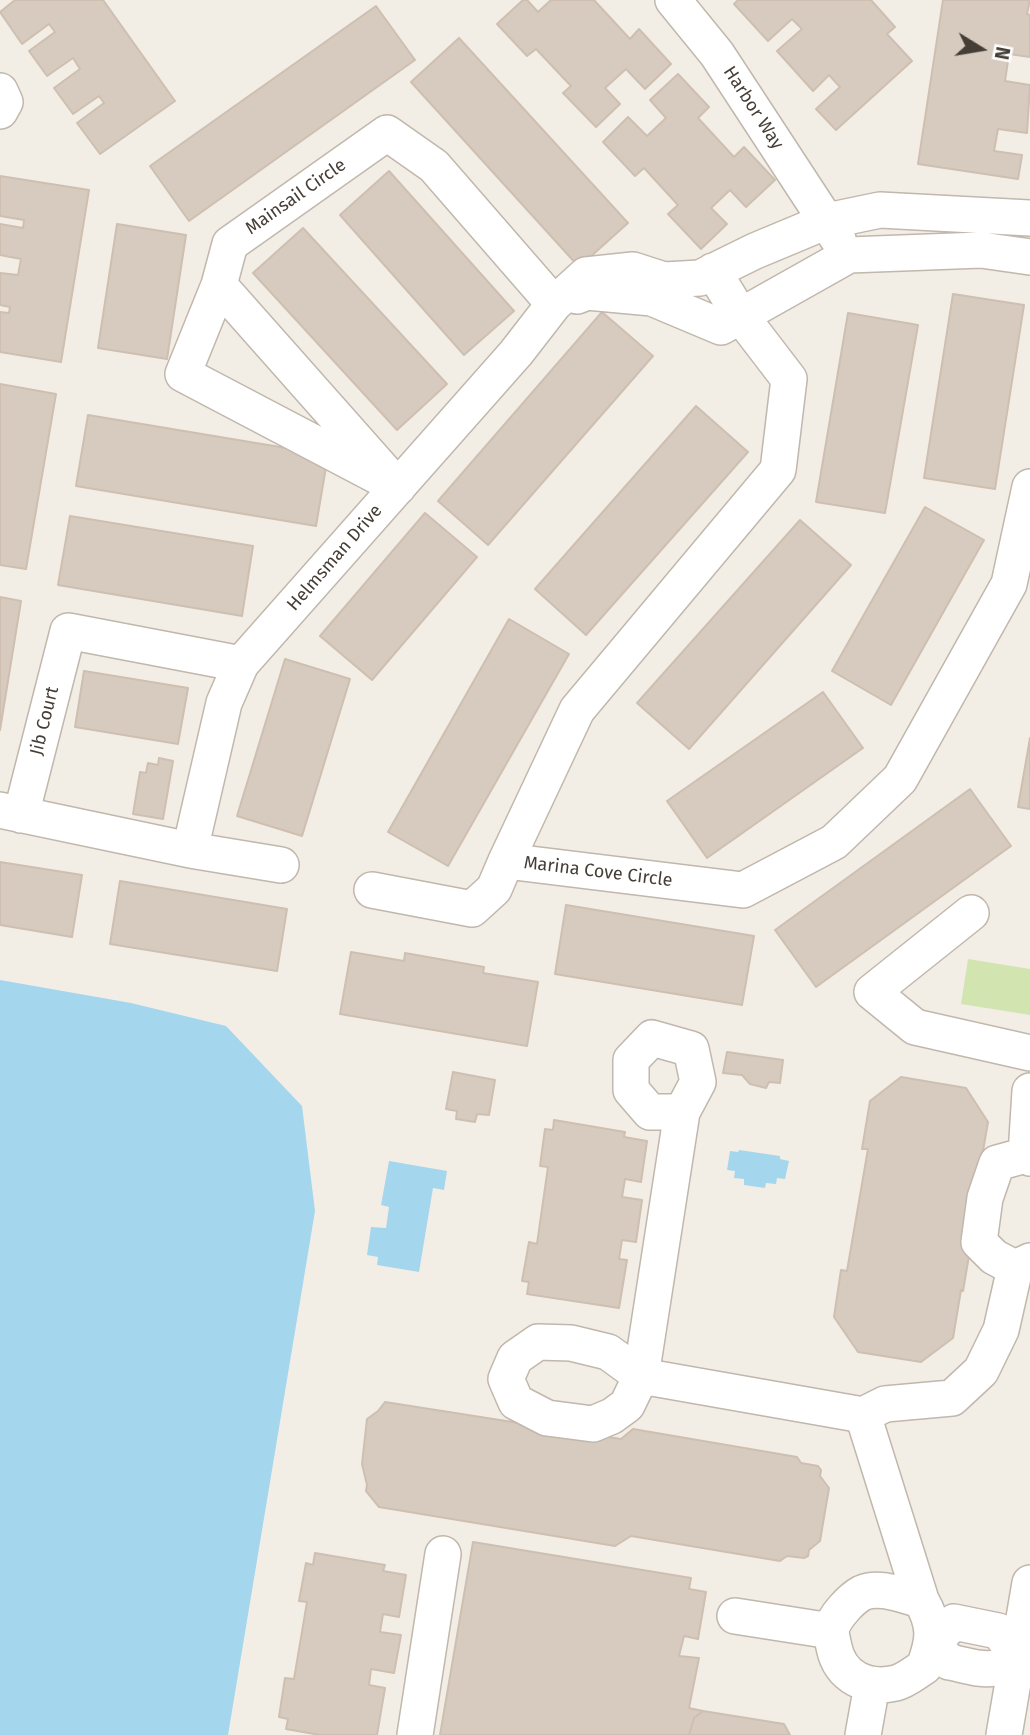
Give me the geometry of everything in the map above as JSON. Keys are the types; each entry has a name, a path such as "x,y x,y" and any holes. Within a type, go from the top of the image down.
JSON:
{"street":[{"name":"Harbor Way","path":"673,0 717,54 849,255"},
{"path":"0,91 5,102 0,111"},
{"name":"Mainsail Circle","path":"219,285 230,244 387,133 434,166 554,304"},
{"path":"740,315 707,275 827,221 880,210 1030,218"},
{"path":"554,304 587,292 652,298 721,327 849,255 981,250 1030,257"},
{"name":"Helmsman Drive","path":"190,850 224,703 241,664 516,353 554,304 586,275 633,270 664,280 707,275"},
{"path":"219,285 398,487 183,374 219,285"},
{"name":"Marina Cove Circle","path":"740,315 789,379 778,470 577,710 506,861 743,891 834,842 900,779 1009,584 1030,487"},
{"name":"Jib Court","path":"241,664 68,631 10,813 190,850 281,865"},
{"path":"372,890 472,909 494,889 506,861"},
{"path":"971,913 872,992 915,1027 1030,1053"},
{"path":"682,1112 641,1376 863,1415 885,1404 952,1398 981,1371 1001,1330 1022,1265 994,1257 979,1242 985,1198 997,1163 1028,1156 1030,1093"},
{"path":"863,1415 921,1600 931,1618 933,1643"},
{"path":"415,1735 443,1554"},
{"path":"1004,1735 1024,1655 1030,1583"},
{"path":"921,1600 881,1590 863,1593 838,1617 831,1631 835,1651 843,1669 855,1680 872,1685 897,1683 924,1667 933,1643 954,1622 999,1631 1024,1655"},
{"path":"735,1616 831,1631"},
{"path":"863,1735 872,1685"}],"green space":[{"path":"968,959 1030,969 1030,1015 961,1004"}],"water":[{"path":"0,980 131,1003 226,1026 302,1106 315,1211 228,1735 0,1735"},
{"path":"730,1151 780,1156 780,1159 789,1161 785,1179 777,1178 776,1184 766,1183 765,1188 744,1185 744,1179 734,1178 735,1171 727,1170"},
{"path":"389,1161 447,1171 444,1190 433,1188 419,1272 377,1265 378,1257 367,1255 371,1227 386,1228 389,1207 381,1205"}],"building":[{"path":"15,0 103,0 175,101 100,154 77,123 104,103 99,96 73,114 54,88 80,69 73,58 47,76 29,51 55,32 49,24 22,44 0,12"},
{"path":"523,0 527,0 538,12 551,0 594,0 630,39 639,29 671,64 645,89 626,69 605,88 620,104 596,127 563,93 571,86 536,49 527,56 497,24"},
{"path":"738,0 871,0 895,27 887,34 912,61 836,130 816,109 840,87 829,75 813,91 777,51 802,29 792,19 768,41 734,4"},
{"path":"943,0 1030,0 1027,14 1030,15 1030,57 1009,54 1005,81 1030,85 1027,133 998,129 994,151 1022,155 1018,179 918,164"},
{"path":"376,6 415,60 189,221 150,166"},
{"path":"459,38 628,223 579,267 411,82"},
{"path":"678,74 709,107 698,118 734,157 744,147 775,180 746,207 730,190 711,208 727,224 701,249 668,214 678,205 644,168 635,176 603,142 628,117 647,136 666,118 650,100"},
{"path":"389,171 514,311 464,355 340,215"},
{"path":"0,176 89,190 61,362 0,352 0,312 9,313 10,307 0,305 0,273 18,275 21,259 0,255 0,224 23,228 24,220 0,216"},
{"path":"117,224 186,235 167,359 98,348"},
{"path":"303,228 447,384 397,430 253,273"},
{"path":"953,294 1024,305 995,489 924,478"},
{"path":"602,312 653,356 488,545 438,501"},
{"path":"848,313 918,325 885,513 816,502"},
{"path":"0,384 56,394 26,569 0,565"},
{"path":"696,406 748,452 586,635 535,589"},
{"path":"88,415 328,455 316,526 76,486"},
{"path":"925,507 984,540 891,705 832,671"},
{"path":"425,513 477,557 372,680 320,636"},
{"path":"70,516 253,546 242,616 58,585"},
{"path":"800,520 851,565 689,749 637,703"},
{"path":"0,597 21,601 0,730"},
{"path":"509,619 569,654 448,866 388,832"},
{"path":"285,659 350,679 302,836 237,816"},
{"path":"84,671 188,688 178,744 75,727"},
{"path":"823,692 863,748 707,858 667,801"},
{"path":"1030,738 1030,809 1018,807"},
{"path":"159,758 173,761 163,819 133,814 140,772 146,773 148,763 158,765"},
{"path":"970,789 1011,846 816,987 775,930"},
{"path":"0,862 82,875 72,937 0,925"},
{"path":"120,881 287,909 277,971 110,944"},
{"path":"566,905 754,936 742,1005 555,974"},
{"path":"351,952 404,961 405,953 484,967 483,973 538,982 527,1046 340,1014"},
{"path":"727,1052 783,1060 780,1083 769,1082 766,1088 750,1084 742,1075 723,1073"},
{"path":"453,1072 495,1080 489,1115 477,1114 475,1122 456,1119 457,1111 446,1109"},
{"path":"901,1077 966,1088 988,1122 980,1168 984,1168 953,1338 921,1362 858,1352 834,1317 841,1270 847,1271 868,1149 862,1149 870,1101"},
{"path":"554,1120 625,1132 624,1137 647,1141 641,1182 625,1179 622,1197 642,1200 636,1242 622,1240 619,1259 627,1260 619,1308 527,1294 529,1282 522,1281 529,1242 537,1244 548,1167 540,1166 545,1129 553,1130"},
{"path":"385,1402 621,1439 633,1429 797,1457 801,1463 818,1466 821,1470 820,1476 829,1488 820,1541 804,1558 787,1556 780,1561 631,1536 615,1546 379,1507 366,1491 362,1464 367,1419"},
{"path":"473,1542 691,1578 689,1589 706,1592 698,1639 684,1636 679,1656 699,1658 689,1708 703,1711 694,1718 689,1735 440,1735"},
{"path":"315,1553 385,1565 383,1571 406,1575 399,1617 383,1614 380,1632 401,1635 394,1673 371,1669 369,1685 385,1688 377,1735 320,1735 286,1729 288,1719 279,1717 285,1678 294,1679 307,1602 299,1601 306,1563 313,1565"},
{"path":"703,1711 784,1724 790,1735 689,1735 694,1718"}]}
